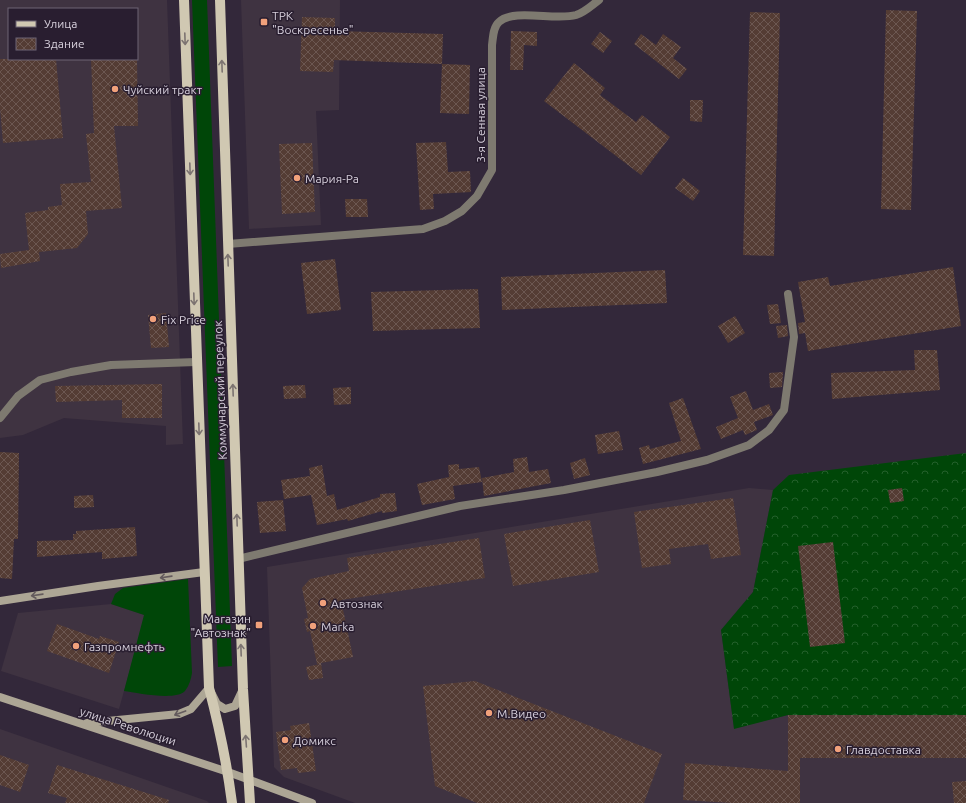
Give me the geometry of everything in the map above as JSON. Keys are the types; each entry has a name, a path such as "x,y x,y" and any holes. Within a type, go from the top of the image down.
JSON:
{"main road":[{"name":"Коммунарский переулок","path":"184,0 209,688 228,772 232,803"},
{"name":"Коммунарский переулок","path":"220,0 238,559 243,689 250,803"},
{"path":"0,601 106,584 204,572"},
{"path":"83,724 179,714 191,709 209,688 217,704 225,709 235,706 243,689"},
{"name":"улица Революции","path":"0,697 228,772 312,803"}],"street":[{"name":"3-я Сенная улица","path":"228,244 423,229 445,221 462,210 477,196 492,170 492,45 493,34 498,22 506,17 517,16 576,15 599,0"},
{"path":"238,559 460,506 564,490 657,472 707,460 749,445 769,430 784,410 794,337 788,294"},
{"path":"0,418 18,396 40,380 72,372 111,365 196,362"}],"shaded area":[{"path":"0,0 167,0 183,444 166,445 166,426 64,418 23,435 0,438"},
{"path":"241,0 340,0 339,110 316,111 321,225 249,229"},
{"path":"749,488 773,490 753,592 721,630 734,728 788,715 966,715 966,803 355,803 284,777 274,767 267,567"},
{"path":"111,604 145,615 119,709 1,671 18,613"},
{"path":"0,729 207,801 209,803 0,803"}],"green space":[{"path":"192,0 207,0 232,666 218,667"},
{"path":"966,453 966,715 788,715 734,729 721,630 753,592 773,490 789,475"},
{"path":"188,579 192,673 188,687 185,691 174,696 156,696 124,691 144,615 111,604 115,594 123,588"}],"building":[{"path":"886,10 917,11 911,210 881,209"},
{"path":"750,12 780,13 774,256 743,255"},
{"path":"302,17 335,18 335,31 443,34 442,64 334,60 333,72 300,71"},
{"path":"511,31 537,32 537,46 524,45 523,70 510,70"},
{"path":"600,32 612,41 603,53 591,44"},
{"path":"641,34 656,45 663,34 681,47 673,58 687,69 679,79 634,44"},
{"path":"0,59 56,60 63,138 3,143 0,108"},
{"path":"91,60 137,60 138,126 114,126 122,208 86,211 88,234 77,248 39,252 40,261 1,268 0,254 29,250 25,213 48,210 48,207 62,205 60,184 91,182 86,134 94,133"},
{"path":"574,63 605,88 600,95 636,122 642,115 670,137 641,175 544,101"},
{"path":"442,64 470,65 469,114 440,113"},
{"path":"690,100 703,100 702,122 690,121"},
{"path":"446,142 448,172 470,171 471,192 433,194 434,209 420,210 416,143"},
{"name":"Мария-Ра","path":"312,143 315,212 282,214 279,144"},
{"path":"683,178 700,191 693,201 675,188"},
{"path":"345,199 367,199 368,217 346,217"},
{"path":"335,259 341,310 307,314 301,263"},
{"path":"953,267 961,326 808,351 805,333 799,334 798,323 805,322 798,282 828,277 830,286"},
{"path":"665,270 667,303 502,310 501,277"},
{"path":"478,289 480,328 373,331 371,292"},
{"path":"778,304 781,323 770,324 767,305"},
{"path":"166,313 169,347 151,348 148,315"},
{"path":"735,316 745,333 728,343 718,326"},
{"path":"787,325 788,336 778,338 776,326"},
{"path":"914,350 937,350 940,390 832,399 831,373 915,370"},
{"path":"783,372 782,387 770,388 769,373"},
{"path":"162,384 162,418 122,418 122,400 56,402 55,386"},
{"path":"305,385 306,398 284,399 283,386"},
{"path":"351,387 351,404 334,405 333,388"},
{"path":"746,391 753,410 769,404 773,415 754,422 757,430 745,435 743,430 721,439 716,427 738,418 730,397"},
{"path":"683,398 701,449 643,464 639,448 649,445 650,449 681,441 669,403"},
{"path":"619,431 623,450 598,454 595,435"},
{"path":"0,452 19,453 18,539 14,539 12,579 0,578"},
{"path":"527,457 529,472 548,469 551,483 484,496 482,478 514,472 513,459"},
{"path":"585,458 590,475 574,479 570,463"},
{"path":"459,464 459,469 479,467 482,482 453,486 455,499 422,505 417,484 449,477 448,465"},
{"path":"322,465 327,496 334,494 337,510 380,497 380,494 395,493 397,511 382,513 382,511 348,521 347,519 317,525 311,495 284,499 281,480 310,476 309,468"},
{"path":"902,488 904,501 890,503 888,490"},
{"path":"93,495 94,507 74,508 74,496"},
{"path":"733,498 741,555 711,559 708,544 669,549 671,564 642,568 634,512"},
{"path":"283,500 286,531 260,533 257,502"},
{"path":"590,520 599,572 513,586 504,534"},
{"path":"135,527 137,556 102,559 102,552 37,557 37,541 73,540 73,534 76,534 76,531"},
{"path":"479,538 485,578 341,600 353,657 321,663 323,678 309,680 306,667 320,664 317,664 310,631 307,632 304,619 308,618 302,588 310,579 349,571 347,558"},
{"path":"833,542 845,643 810,647 798,546"},
{"path":"57,624 99,639 100,636 119,642 109,673 47,651"},
{"path":"475,681 662,754 644,803 477,803 435,786 423,686"},
{"path":"788,715 966,715 966,758 800,758 800,803 732,803 683,800 685,763 788,771"},
{"path":"309,723 316,771 298,773 297,768 281,770 276,732 291,730 290,726"},
{"path":"0,755 29,765 20,792 0,785"},
{"path":"57,765 169,800 168,803 65,803 67,798 48,793"},
{"path":"966,781 966,803 954,803 952,782"}],"place":[{"name":"ТРК \"Воскресенье\"","path":"264,22"},
{"name":"Чуйский тракт","path":"115,89"},
{"name":"Мария-Ра","path":"297,178"},
{"name":"Fix Price","path":"153,319"},
{"name":"Автознак","path":"323,603"},
{"name":"Магазин \"Автознак\"","path":"259,625"},
{"name":"Marka","path":"313,626"},
{"name":"Газпромнефть","path":"76,646"},
{"name":"М.Видео","path":"489,713"},
{"name":"Домикс","path":"285,740"},
{"name":"Главдоставка","path":"838,749"}]}
